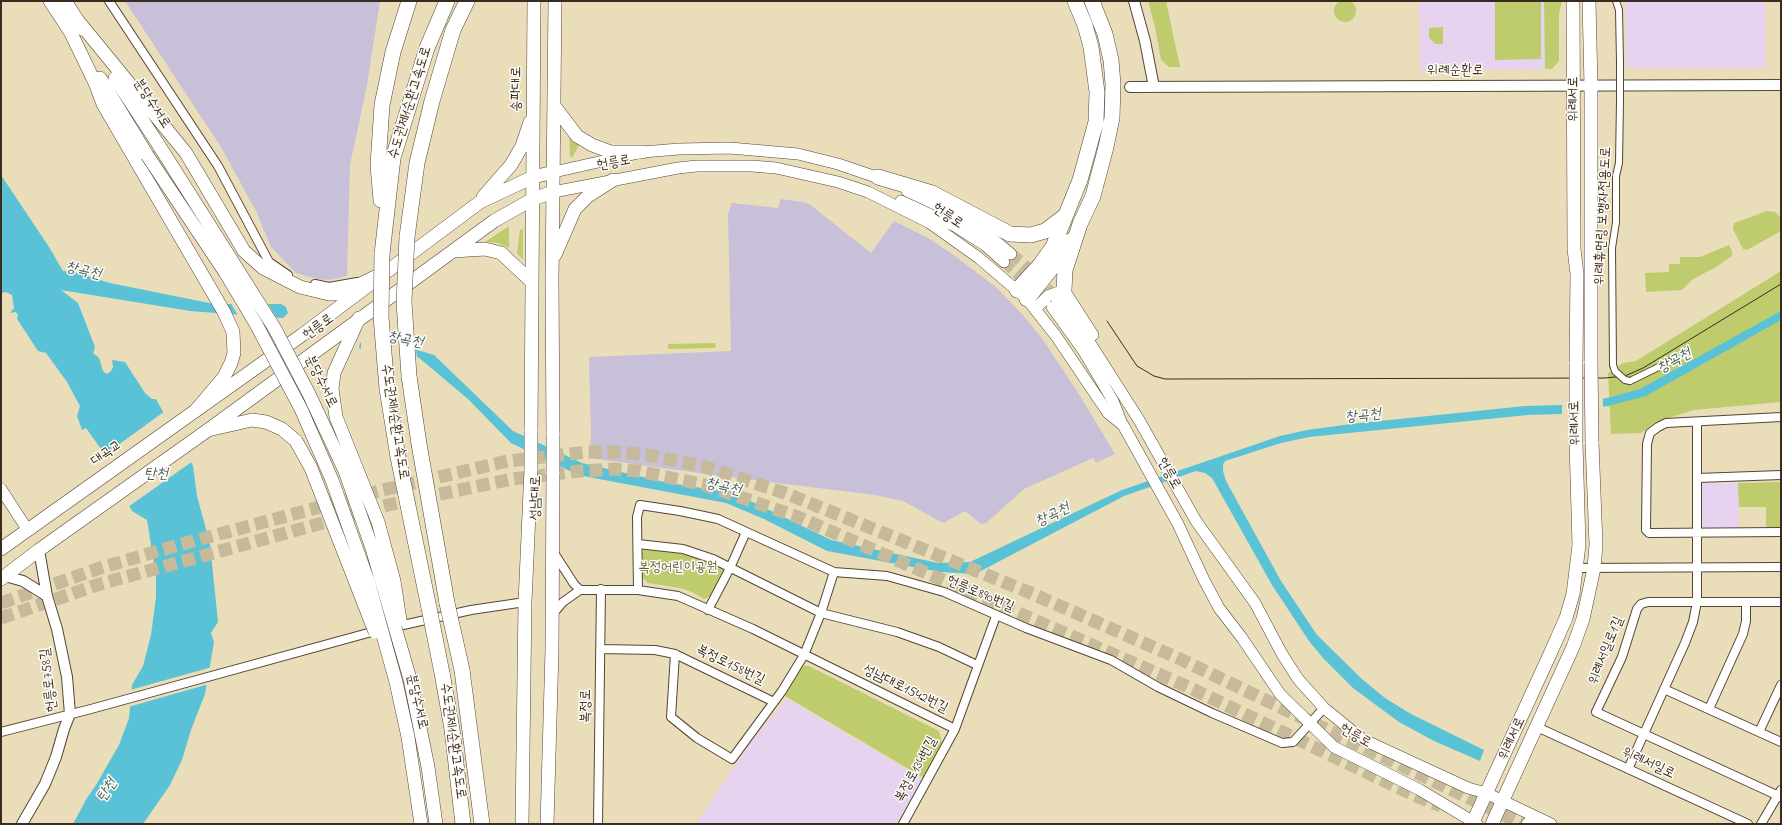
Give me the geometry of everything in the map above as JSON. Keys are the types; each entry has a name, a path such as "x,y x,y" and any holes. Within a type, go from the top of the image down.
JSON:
{"highway":[{"path":"384,227 378,165 381,112 389,67 404,18 411,1"},
{"name":"수도권제1순환고속도로","path":"447,1 427,48 393,158 384,227 381,317 387,389 398,458 452,729 463,824"},
{"name":"수도권제1순환고속도로","path":"467,1 453,30 432,101 417,163 407,237 404,302 409,376 419,444 447,603 462,670 482,824"},
{"path":"1026,300 1040,265 1053,247 1066,216 1085,163 1096,122 1097,103 1091,47 1075,1"},
{"path":"1026,300 1051,269 1080,224 1089,206 1096,185 1109,135 1113,109 1111,60 1105,34 1092,1"},
{"path":"878,177 932,193 1010,234 1031,235 1045,231 1066,216"},
{"path":"1058,299 1065,270 1080,224"}],"main road":[{"name":"분당수서로","path":"50,1 74,26 160,147 275,329 312,401 347,478 372,548 410,679 428,767 436,824"},
{"name":"분당수서로","path":"65,1 74,26 142,158 240,298 256,324 300,408 332,480 368,581 396,682 408,737 421,824"},
{"name":"송파대로","path":"533,177 534,1"},
{"path":"554,172 555,1"},
{"name":"위례서로","path":"1475,823 1486,793 1566,618 1573,594 1577,568 1579,545 1576,443 1577,274 1574,249 1573,1"},
{"name":"위례서로","path":"1492,824 1573,647 1583,618 1594,568 1596,545 1592,442 1591,86 1589,1"},
{"path":"74,26 186,153 244,251 263,268 300,287 329,294 340,294 389,270"},
{"path":"555,107 577,136 592,145 611,152 644,152"},
{"path":"480,202 511,165 522,146 534,110"},
{"name":"헌릉로","path":"197,409 480,202 533,177 644,152 708,148 774,151 798,154 838,164 878,177 952,212 994,240 1008,258 956,226 908,203 838,182 805,174 752,166 697,166 657,171 553,192 533,199 494,221 359,318 208,430"},
{"path":"142,158 224,312 232,332 234,342 231,364 224,377 197,409"},
{"name":"성남대로","path":"547,824 553,552 552,262 554,172"},
{"name":"성남대로","path":"522,824 525,602 531,431 533,177"},
{"path":"552,262 575,210 588,196 613,180"},
{"name":"헌릉로","path":"868,192 930,223 979,258 1026,300 1056,336 1108,412 1123,425 1178,524 1219,608 1242,638 1280,694 1334,747 1420,790 1475,823"},
{"path":"451,252 485,248 500,252 532,282"},
{"path":"1026,300 1048,296 1058,299 1083,350 1113,401 1123,425"},
{"name":"헌릉로","path":"1058,299 1125,385 1139,420 1184,500 1210,541 1255,603 1282,654 1298,679 1324,708 1362,739 1468,788 1486,793 1502,800 1546,822"},
{"path":"359,318 334,373 332,389 336,417 378,522 394,581 410,679"},
{"name":"대곡교","path":"31,527 197,409"},
{"path":"3,578 208,430 252,420 266,422 282,429 296,441 311,468 358,591 396,682"},
{"path":"1,489 31,527 1,549"},
{"path":"1527,824 1530,822 1546,822"}],"street":[{"path":"109,1 218,166 269,262 295,280 329,287 368,280"},
{"path":"1134,1 1145,41 1154,87"},
{"name":"위례휴먼링 보행자전용도로","path":"1616,1 1619,10 1620,101 1619,163 1616,176 1616,222 1612,248 1613,368 1625,380 1630,381 1669,362"},
{"name":"위례순환로","path":"1130,87 1781,85"},
{"path":"1778,417 1697,422 1666,422 1650,433 1647,444 1646,530 1649,533 1781,532"},
{"path":"1628,769 1690,631 1697,602 1697,422"},
{"path":"1697,478 1778,476"},
{"name":"헌릉로890번길","path":"638,590 637,517 640,505 718,519 834,572 887,576 944,592 996,616 1110,660 1165,690 1282,742 1293,742 1324,708"},
{"path":"708,610 730,568 746,532"},
{"path":"638,544 682,549 713,559 821,613 898,632 939,647 977,665"},
{"name":"헌릉로758길","path":"22,824 45,784 56,758 70,714 67,677 57,629 48,596 44,547"},
{"path":"552,615 563,602 580,590 574,584 553,552"},
{"path":"1577,568 1781,567"},
{"path":"804,655 821,613 834,572"},
{"path":"3,578 23,581 48,596"},
{"name":"복정로","path":"598,824 601,589"},
{"name":"성남대로1542번길","path":"580,590 638,590 678,596 753,629 955,729 996,616"},
{"path":"1,732 380,630 470,610 525,602"},
{"name":"위례서일로1길","path":"1777,602 1648,602 1641,604 1637,609 1622,657 1596,712 1712,766 1780,794"},
{"path":"1710,709 1743,634 1746,621 1746,602"},
{"name":"복정로158번길","path":"600,649 655,650 675,654 774,702"},
{"name":"복정로158번길","path":"675,654 671,717 697,738 732,759 774,702 804,655"},
{"path":"1759,732 1781,685"},
{"path":"1664,689 1781,742"},
{"name":"위례서일로","path":"1537,727 1748,824"},
{"name":"복정로134번길","path":"903,824 955,729"},
{"path":"1761,824 1780,794"}],"shaded area":[{"path":"125,1 380,1 367,85 350,165 347,276 328,280 317,279 296,273 271,247 256,211 221,147"},
{"path":"1419,1 1544,1 1545,69 1420,70"},
{"path":"1625,1 1765,1 1766,68 1626,68"},
{"path":"781,199 808,203 871,253 894,221 928,238 955,256 997,288 1041,337 1077,391 1115,454 1096,463 1093,458 1024,489 986,523 981,524 965,511 943,523 903,501 875,495 590,458 591,433 589,357 731,351 728,213 732,203 778,208"},
{"path":"1701,483 1738,483 1739,530 1701,530"},
{"path":"787,699 923,779 896,824 698,824 697,822 752,741"}],"green space":[{"path":"1345,0 1349,1 1355,7 1355,15 1349,21 1345,22 1341,21 1335,15 1334,11 1335,7 1341,1"},
{"path":"1148,1 1166,1 1180,67 1169,67 1161,60 1155,27"},
{"path":"1495,1 1541,1 1541,59 1495,60"},
{"path":"1544,1 1562,1 1559,14 1559,61 1552,69 1545,69"},
{"path":"1443,27 1443,44 1436,44 1429,38 1429,28"},
{"path":"569,132 581,141 572,158 570,156"},
{"path":"1767,211 1775,212 1781,218 1781,231 1747,250 1743,249 1733,229 1734,223"},
{"path":"509,226 509,248 498,243 485,242"},
{"path":"523,229 523,260 517,253 520,230"},
{"path":"1729,245 1732,251 1732,256 1716,267 1693,279 1682,290 1646,292 1645,273 1669,272 1669,264 1680,264 1680,257 1700,257"},
{"path":"1781,271 1781,402 1694,410 1656,422 1641,433 1611,434 1608,373 1623,363 1636,361"},
{"path":"715,343 716,347 714,348 668,349 668,344"},
{"path":"1781,482 1781,530 1766,530 1766,507 1739,507 1738,483"},
{"name":"복정어린이공원","path":"646,548 682,551 722,566 725,575 713,595 704,599 692,592 680,588 648,583 642,577 641,552"},
{"path":"799,666 809,666 939,731 942,743 924,778 785,696"}],"water":[{"name":"탄천","path":"1,175 49,247 63,271 73,272 110,283 214,304 281,304 286,307 288,313 283,318 190,311 61,290 78,303 95,347 93,353 99,358 103,371 107,374 111,371 113,367 112,360 125,362 145,393 152,399 156,399 193,466 197,496 210,544 218,622 211,633 214,642 205,694 191,730 182,760 170,785 143,824 73,824 119,745 129,718 132,685 143,666 151,635 156,597 156,576 147,520 132,511 101,449 86,428 82,430 77,416 80,406 67,382 46,353 38,351 17,319 18,314 15,312 10,313 14,308 12,295 6,292 1,293"},
{"path":"1781,311 1781,320 1646,396 1608,406 1562,414 1528,415 1309,437 1281,443 1225,461 1223,471 1226,481 1281,581 1317,635 1362,679 1385,698 1411,714 1484,750 1480,761 1434,741 1399,722 1353,688 1323,658 1309,641 1272,585 1212,478 1205,473 1196,471 1124,496 975,574 940,572 827,551 764,519 726,503 578,475 511,443 468,399 418,357 366,351 359,348 360,343 371,336 434,355 513,431 582,463 669,483 734,493 831,540 938,563 970,562 1122,490 1280,436 1307,430 1351,424 1525,406 1561,405 1607,398 1640,389"}],"pier":[{"path":"230,302 267,302 278,320 239,317"},
{"path":"371,334 416,348 417,359 361,351 361,340"},
{"path":"1603,396 1603,409 1562,416 1562,402"},
{"path":"165,411 193,461 128,507 103,456"},
{"path":"212,667 209,684 128,707 130,690"}],"tunnel":[{"path":"1011,254 1022,262 1057,299"},
{"path":"1004,262 1030,285"},
{"path":"1,603 100,568 175,546 383,490 508,461 588,452 617,452 648,455 702,466 785,493 1026,591 1178,658 1523,824"},
{"path":"1,618 100,584 388,505 512,479 580,471 613,469 638,471 705,485 798,517 1186,686 1416,796 1441,806"}],"tram line":[{"path":"1107,321 1137,366 1154,376 1165,379 1605,378 1625,376 1643,368 1781,284"}],"water label":[{"name":"창곡천","path":"83,272"},
{"name":"창곡천","path":"405,341"},
{"name":"창곡천","path":"1675,362"},
{"name":"창곡천","path":"1363,417"},
{"name":"창곡천","path":"723,488"},
{"name":"창곡천","path":"1053,516"}]}
